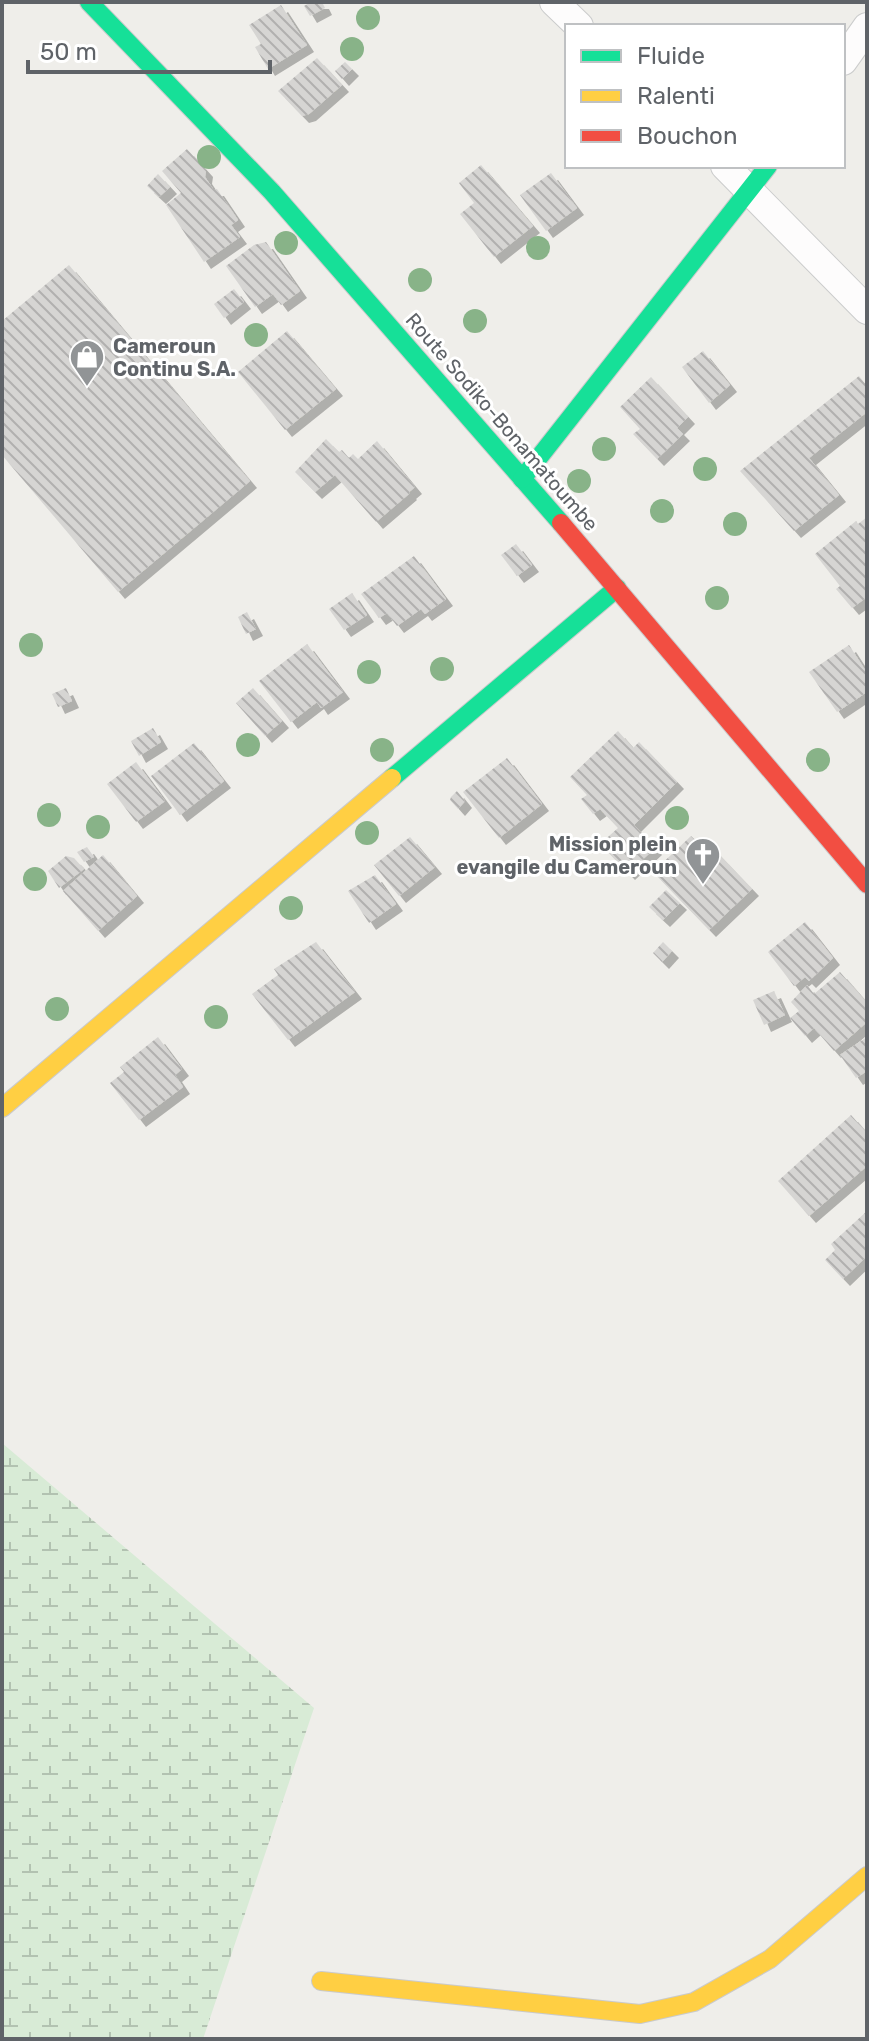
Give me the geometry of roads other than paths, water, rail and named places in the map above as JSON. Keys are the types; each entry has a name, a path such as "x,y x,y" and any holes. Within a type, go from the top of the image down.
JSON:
{"street":[{"name":"Route Sodiko-Bonamatoumbe","path":"89,2 272,192 617,588 867,884"},
{"path":"554,2 577,24"},
{"path":"845,58 867,27"},
{"path":"727,168 867,310"},
{"path":"522,479 767,168"},
{"path":"2,1108 617,588"},
{"path":"321,1981 640,2014 694,2002 770,1959 867,1876"}],"place":[{"name":"Cameroun Continu S.A.","path":"87,388"},
{"name":"Mission plein evangile du Cameroun","path":"703,886"}]}
